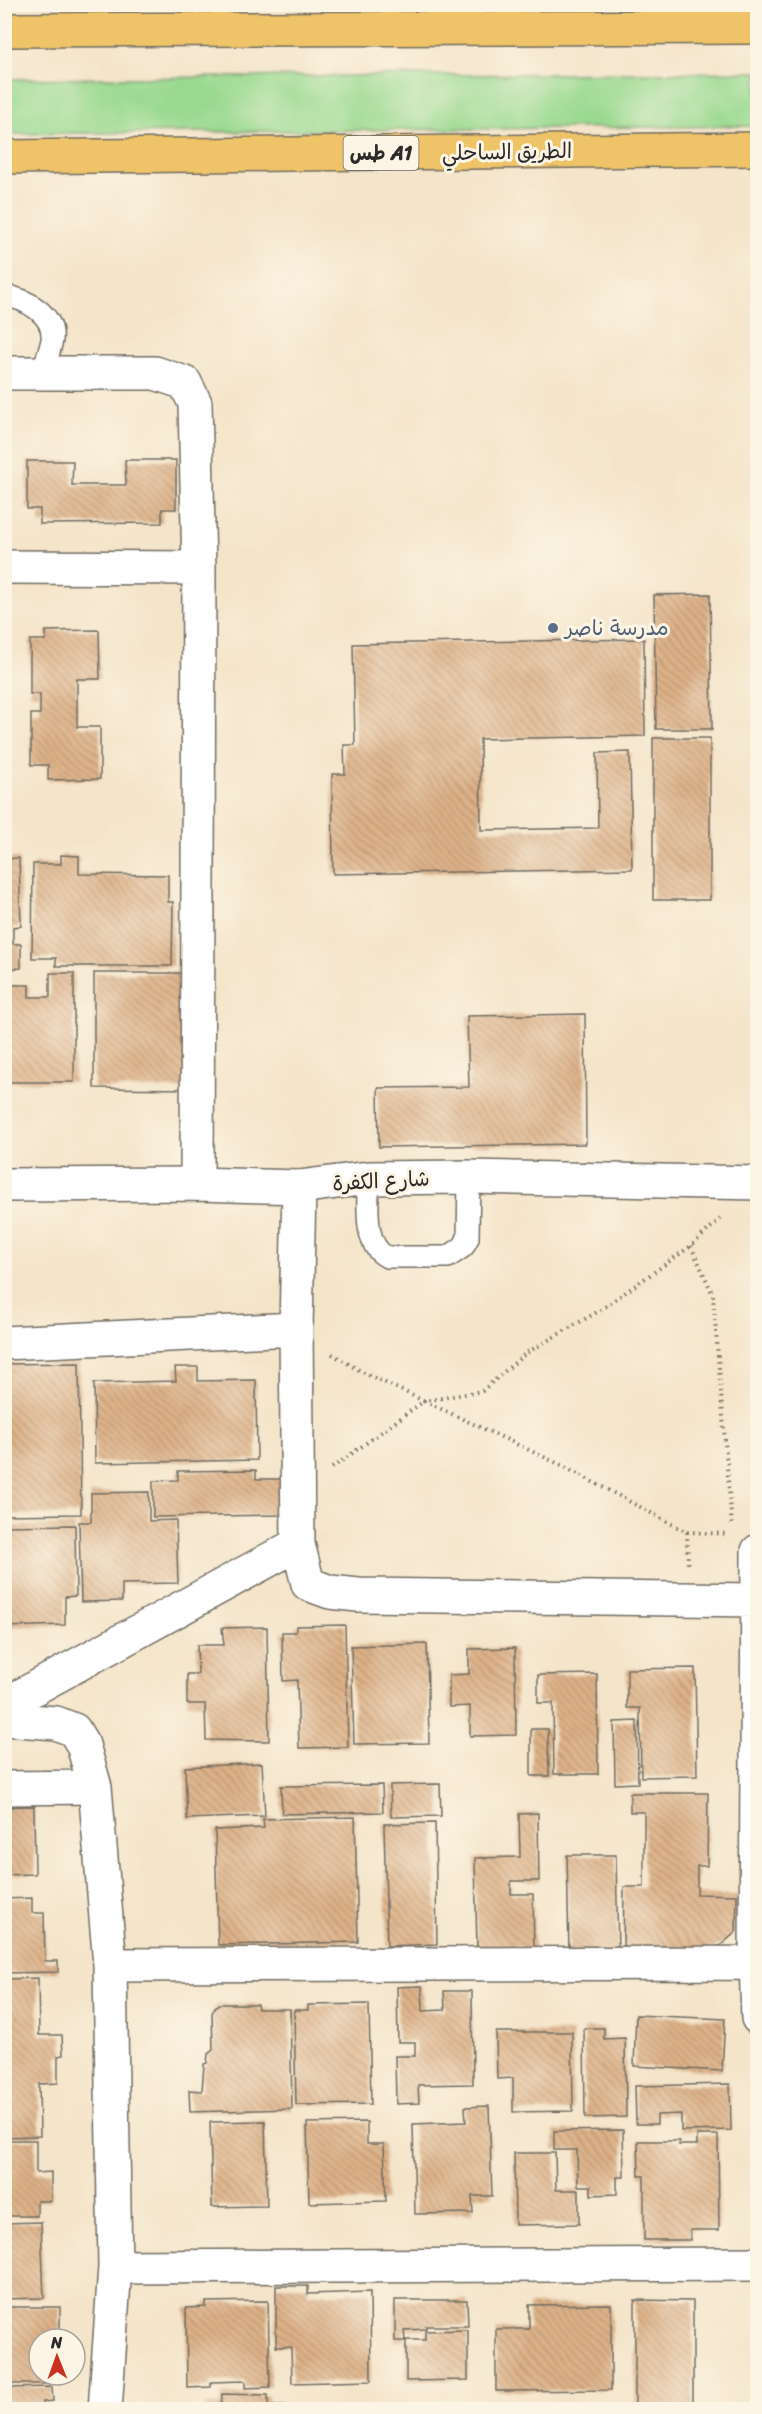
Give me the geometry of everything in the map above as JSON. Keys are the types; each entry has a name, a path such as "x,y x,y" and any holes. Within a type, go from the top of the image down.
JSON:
{"highway":[{"path":"4,30 758,27"},
{"name":"الطريق الساحلي","path":"4,157 758,149"}],"street":[{"path":"4,373 155,373 185,383 195,403 199,568 197,1184"},
{"path":"4,567 199,568"},
{"name":"شارع الكفرة","path":"4,1185 197,1184 299,1187 368,1178 469,1177 758,1183"},
{"path":"299,1187 296,1329 298,1544 308,1584 330,1592 358,1595 756,1600"},
{"path":"4,1344 296,1329"},
{"path":"4,1705 298,1544"},
{"path":"758,1551 756,1600 758,2018"},
{"path":"4,1719 57,1723 74,1730 83,1745 95,1787 110,1965 115,2267 105,2409"},
{"path":"4,1788 95,1787"},
{"path":"110,1965 757,1963"},
{"path":"115,2267 758,2264"}],"lane":[{"path":"4,296 17,298 36,308 49,327 52,338 43,373"},
{"path":"368,1178 371,1235 375,1248 380,1253 387,1257 448,1257 463,1247 468,1238 469,1177"}],"path":[{"path":"331,1469 424,1401 482,1391 526,1353 598,1311 691,1246 724,1215"},
{"path":"330,1353 364,1372 558,1464 687,1532 732,1534 713,1295 691,1246"},
{"path":"687,1532 688,1572"}],"green space":[{"path":"757,72 757,126 5,134 5,79"}],"building":[{"path":"125,460 176,460 176,509 162,509 162,523 40,524 40,509 27,509 27,461 73,461 72,485 126,485"},
{"path":"710,594 712,729 656,729 654,595"},
{"path":"99,630 100,679 77,679 77,727 100,727 100,779 48,780 48,765 31,765 31,714 40,714 40,694 30,694 30,640 46,640 46,631"},
{"path":"644,639 645,736 480,739 481,830 598,828 597,753 630,752 632,869 333,874 332,774 345,774 344,745 355,745 353,644"},
{"path":"653,738 710,738 710,900 653,900"},
{"path":"61,855 79,856 79,874 168,875 168,902 173,902 172,966 56,966 56,958 32,958 33,864 61,864"},
{"path":"19,858 21,926 13,927 13,944 21,944 21,968 4,969 4,859"},
{"path":"50,973 74,973 74,1082 4,1082 4,985 29,985 29,997 50,997"},
{"path":"94,973 189,973 189,1089 94,1088"},
{"path":"585,1014 586,1144 379,1147 378,1088 469,1087 467,1016"},
{"path":"79,1363 81,1514 4,1515 4,1364"},
{"path":"175,1367 198,1367 198,1381 256,1380 257,1460 95,1463 94,1383 176,1381"},
{"path":"256,1470 256,1479 281,1479 281,1515 153,1517 153,1481 178,1480 178,1471"},
{"path":"149,1492 149,1521 176,1520 178,1583 122,1584 122,1601 81,1602 79,1522 91,1522 91,1493"},
{"path":"75,1525 76,1596 65,1597 65,1625 4,1627 4,1526"},
{"path":"345,1625 348,1747 299,1748 297,1680 283,1681 282,1632 296,1632 296,1626"},
{"path":"267,1627 269,1741 206,1740 205,1704 187,1704 187,1674 198,1674 197,1645 224,1645 222,1628"},
{"path":"427,1644 429,1743 354,1744 351,1646"},
{"path":"515,1648 516,1735 470,1736 470,1706 449,1707 449,1675 469,1674 469,1649"},
{"path":"695,1668 697,1776 641,1777 640,1708 627,1708 627,1669"},
{"path":"597,1674 598,1774 554,1774 553,1703 538,1703 538,1675"},
{"path":"637,1721 638,1783 615,1784 614,1722"},
{"path":"531,1729 548,1729 549,1776 531,1776"},
{"path":"262,1763 265,1816 187,1819 185,1767"},
{"path":"440,1784 441,1816 391,1817 390,1785"},
{"path":"382,1785 383,1812 282,1814 281,1786"},
{"path":"630,1793 708,1793 707,1866 697,1866 697,1894 737,1895 736,1932 721,1945 702,1952 623,1954 624,1887 644,1887 644,1812 630,1812"},
{"path":"34,1806 35,1874 4,1875 4,1807"},
{"path":"538,1813 539,1881 511,1881 511,1894 533,1894 534,1950 477,1951 475,1858 520,1857 519,1814"},
{"path":"355,1817 358,1942 218,1945 215,1830 264,1828 263,1819"},
{"path":"435,1823 437,1944 387,1946 384,1824"},
{"path":"567,1855 616,1855 618,1952 569,1953"},
{"path":"32,1898 32,1913 44,1913 45,1961 58,1961 58,1972 4,1973 4,1899"},
{"path":"38,1978 39,2035 62,2035 63,2055 58,2056 58,2083 39,2084 40,2136 4,2137 4,1979"},
{"path":"422,1986 423,2011 445,2010 444,1991 472,1991 473,2084 418,2085 419,2103 396,2104 395,2056 415,2056 415,2042 398,2042 397,1987"},
{"path":"219,2004 257,2004 258,2009 290,2009 292,2109 190,2112 189,2090 202,2091 204,2064 207,2063 208,2054 213,2050 212,2013"},
{"path":"369,2004 371,2104 296,2105 294,2010 308,2010 308,2005"},
{"path":"636,2015 725,2019 722,2071 634,2066"},
{"path":"584,2028 604,2028 604,2039 625,2038 626,2117 585,2118"},
{"path":"496,2032 572,2032 573,2111 513,2112 513,2078 497,2079"},
{"path":"730,2084 731,2130 681,2131 681,2114 657,2115 657,2124 636,2124 635,2086"},
{"path":"489,2106 492,2196 472,2196 473,2213 415,2214 413,2124 466,2122 465,2107"},
{"path":"265,2121 267,2206 212,2207 210,2122"},
{"path":"367,2122 367,2144 384,2144 386,2201 309,2203 307,2123"},
{"path":"623,2130 624,2177 617,2177 617,2194 591,2195 591,2186 578,2186 577,2150 554,2150 554,2131"},
{"path":"697,2135 718,2135 719,2230 690,2230 690,2240 644,2240 644,2176 639,2176 638,2141 679,2141 679,2145 697,2145"},
{"path":"5,2140 36,2140 36,2173 51,2172 51,2201 37,2201 37,2216 5,2216"},
{"path":"514,2153 555,2153 556,2190 579,2190 579,2224 515,2225"},
{"path":"41,2222 44,2298 4,2299 4,2223"},
{"path":"276,2286 308,2286 308,2294 370,2292 371,2381 292,2383 291,2347 276,2347"},
{"path":"395,2300 467,2300 468,2326 426,2326 426,2329 404,2330 405,2341 395,2341"},
{"path":"635,2300 693,2301 693,2410 635,2410"},
{"path":"268,2301 270,2387 245,2388 245,2381 211,2382 211,2387 187,2388 186,2308 206,2307 206,2302"},
{"path":"611,2304 611,2390 496,2391 496,2329 529,2329 529,2305"},
{"path":"4,2307 60,2307 60,2327 27,2327 27,2384 4,2384"},
{"path":"468,2330 468,2380 406,2381 406,2340 425,2340 425,2331"},
{"path":"52,2387 53,2401 43,2402 44,2410 4,2410 4,2388"},
{"path":"222,2394 268,2395 268,2406 294,2406 294,2410 205,2410 205,2405 221,2406"},
{"path":"444,2403 472,2403 472,2410 444,2410"}],"place":[{"name":"مدرسة ناصر","path":"553,628"}]}
